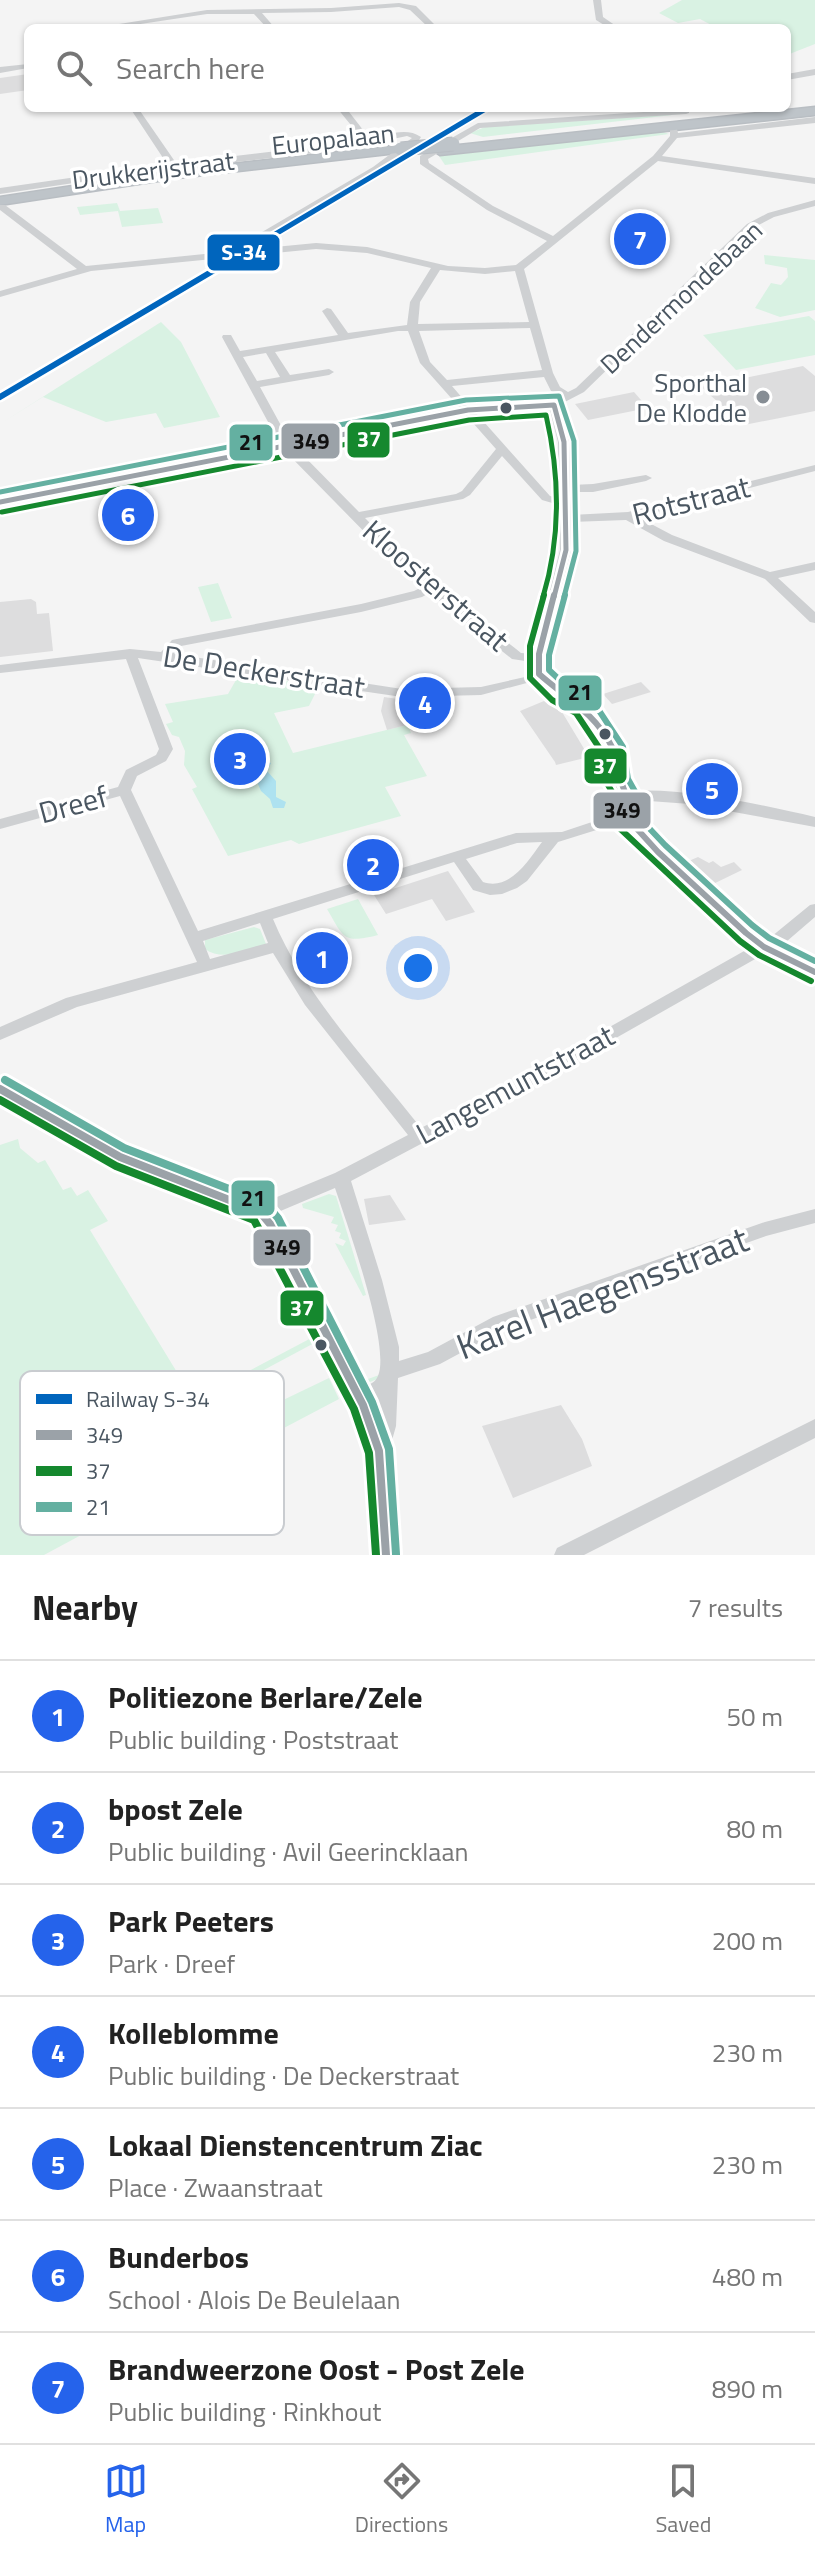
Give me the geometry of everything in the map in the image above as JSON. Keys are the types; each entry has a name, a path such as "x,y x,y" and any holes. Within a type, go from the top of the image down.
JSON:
{"highway":[{"name":"Europalaan","path":"791,109 815,108"},
{"name":"Europalaan","path":"791,112 815,108"},
{"name":"Europalaan","path":"3,209 180,180 713,112"},
{"name":"Europalaan","path":"395,153 673,131 790,112"}],"street":[{"path":"597,0 599,18 609,24"},
{"path":"125,24 207,12 404,6 413,8 430,24"},
{"path":"256,11 267,24"},
{"path":"0,70 24,67"},
{"path":"791,76 815,72"},
{"path":"137,112 173,166"},
{"path":"345,112 361,130 363,138 355,145"},
{"path":"555,241 490,208 425,164 423,158 478,126 688,113"},
{"path":"0,294 84,269 316,246 347,247 437,267 473,271 519,268 657,158 673,131 815,120"},
{"name":"Drukkerijstraat","path":"0,191 173,166 372,143 408,133 417,139 376,169 236,253"},
{"path":"657,158 815,181"},
{"name":"Dendermondebaan","path":"554,405 570,397 750,226 771,215 815,203"},
{"path":"3,209 84,269"},
{"path":"437,267 417,297 411,328 425,363 546,498 565,503"},
{"path":"519,268 548,373 555,389 570,397"},
{"path":"327,311 346,338"},
{"path":"236,355 411,328 535,325"},
{"path":"227,337 286,445 357,516"},
{"path":"269,350 287,379"},
{"path":"253,385 329,372"},
{"path":"444,384 548,373"},
{"path":"0,502 468,410 554,405 564,442 567,489 564,562 538,667"},
{"name":"Kloosterstraat","path":"357,516 459,497 466,493 502,448"},
{"name":"Rotstraat","path":"565,519 628,516 815,468"},
{"path":"567,489 593,488 646,478"},
{"name":"Kloosterstraat","path":"357,516 431,587 517,656 538,667 558,692 582,705 614,751 618,783 627,796"},
{"path":"628,516 669,539 769,576 815,619"},
{"path":"769,576 815,566"},
{"path":"165,655 177,643 349,611 418,594 431,587"},
{"name":"De Deckerstraat","path":"0,669 130,653 165,655 402,693 481,691 529,680 538,667"},
{"name":"Dreef","path":"0,824 124,790 131,773 161,758 166,749 130,653"},
{"path":"124,790 205,964"},
{"path":"622,817 622,802 627,796 639,794 815,822"},
{"path":"194,938 516,838 572,835 622,817 631,822 707,899 767,947 815,972"},
{"path":"457,856 478,886 494,890 522,880 553,838"},
{"name":"Langemuntstraat","path":"260,1212 341,1178 417,1135 543,1072 767,947 815,909"},
{"path":"265,917 277,946 311,1001 417,1135"},
{"path":"0,1034 72,1002 277,946"},
{"path":"0,1089 120,1157 260,1212 282,1245 359,1397 379,1451 386,1555"},
{"path":"341,1178 390,1347 386,1426 379,1451"},
{"name":"Karel Haegensstraat","path":"390,1372 433,1358 499,1323 765,1229 815,1216"},
{"path":"359,1397 381,1388 390,1372"},
{"path":"564,1555 815,1428"}],"green space":[{"path":"682,0 815,0 815,44 791,53 791,24 709,24 700,19 678,23 659,13"},
{"path":"681,114 483,137 470,133 485,127"},
{"path":"663,132 669,134 445,165 439,156"},
{"path":"117,203 120,211 158,208 163,223 122,227 118,211 80,215 77,207"},
{"path":"764,255 815,260 815,310 780,317 755,308 771,283 781,285 788,277 787,268 765,264"},
{"path":"809,316 815,321 815,355 736,370 703,335"},
{"path":"161,322 181,342 220,417 164,428 156,413 106,422 43,397 0,424"},
{"path":"218,583 232,618 211,622 198,587"},
{"path":"240,673 319,686 309,706 274,713 293,753 415,723 416,726 409,728 411,733 404,735 427,776 385,787 401,816 299,844 291,840 228,856 192,789 197,787 184,765 185,751 179,737 172,735 166,724 173,722 165,704 228,694"},
{"path":"358,899 378,935 358,939 346,936 327,909"},
{"path":"254,927 260,929 266,944 227,955 205,949 205,940"},
{"path":"18,1139 20,1148 38,1163 45,1160 63,1190 71,1187 77,1196 88,1190 108,1221 90,1230 176,1371 20,1371 20,1535 81,1535 44,1555 0,1555 0,1145"},
{"path":"329,1194 336,1196 366,1295 363,1296 335,1243 343,1246 346,1241 339,1238 341,1233 335,1231 338,1225 331,1223 334,1217 303,1208 302,1204"},
{"path":"287,1224 364,1375 368,1379 379,1375 380,1378 370,1382 363,1380 288,1237"},
{"path":"315,1336 318,1341 262,1371 249,1371"},
{"path":"329,1378 339,1399 284,1428 284,1400"}],"water":[{"path":"258,758 271,763 267,771 276,781 276,797 286,802 284,808 273,808 270,799 261,791 250,765"}],"building":[{"path":"24,75 24,91 0,94 0,78"},
{"name":"Sporthal De Klodde","path":"803,366 815,376 815,411 744,425 701,387"},
{"path":"634,392 648,408 588,420 575,404"},
{"path":"31,599 36,602 37,614 49,613 53,651 0,657 0,602"},
{"path":"641,682 651,692 612,704 603,694"},
{"path":"384,697 412,701 415,723 387,730 381,711"},
{"path":"544,701 548,704 556,702 589,757 556,765 520,711"},
{"path":"700,773 730,777 728,790 732,791 731,796 696,791"},
{"path":"698,857 721,867 734,862 742,870 709,886 684,863"},
{"path":"448,871 475,912 446,921 432,899 386,914 374,895"},
{"path":"338,941 350,960 306,975 295,956"},
{"path":"390,1195 406,1220 369,1225 364,1199"},
{"path":"561,1405 582,1439 592,1466 513,1498 482,1426"}],"railway":[{"path":"0,401 284,231"}],"rail line":[{"name":"S-34","path":"0,397 480,112"}],"transit line":[{"name":"21","path":"0,492 466,400 559,396 574,441 576,551 549,655 549,670 564,684 588,697 623,747 628,779 637,795 632,810 665,845 752,925 769,938 815,961"},
{"name":"349","path":"0,502 468,410 554,405 564,442 566,550 539,654 539,674 589,715 606,735 627,796 622,802 622,817 628,819 658,852 746,933 764,947 815,972"},
{"name":"37","path":"2,512 469,420 546,415 556,483 557,537 530,646 530,678 552,700 576,713 604,755 608,785 614,795 612,817 615,824 740,941 759,955 811,981"},
{"name":"21","path":"5,1080 124,1148 265,1203 278,1218 372,1402 389,1449 396,1554"},
{"name":"349","path":"0,1089 120,1157 260,1212 270,1224 363,1405 379,1451 386,1555"},
{"name":"37","path":"0,1100 116,1166 254,1220 354,1409 369,1453 376,1555"}],"place":[{"name":"Brandweerzone Oost - Post Zele","path":"640,239"},
{"name":"Sporthal De Klodde","path":"763,397"},
{"name":"Bunderbos","path":"128,515"},
{"name":"Kolleblomme","path":"425,703"},
{"name":"Park Peeters","path":"240,759"},
{"name":"Lokaal Dienstencentrum Ziac","path":"712,789"},
{"name":"bpost Zele","path":"373,865"},
{"name":"Politiezone Berlare/Zele","path":"322,958"}]}
